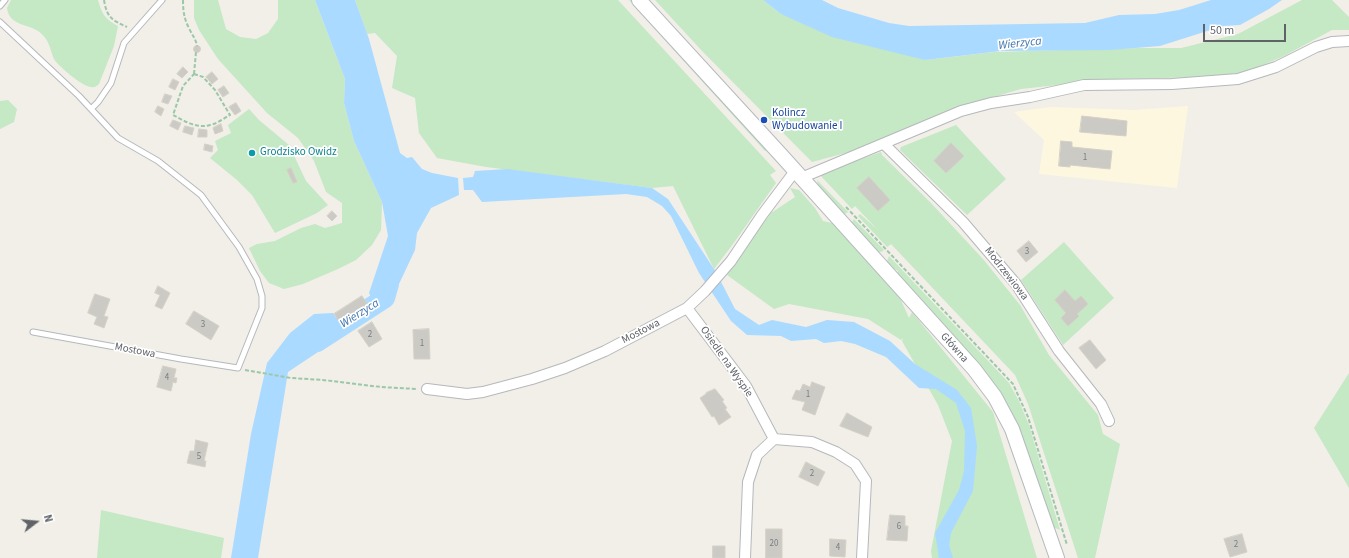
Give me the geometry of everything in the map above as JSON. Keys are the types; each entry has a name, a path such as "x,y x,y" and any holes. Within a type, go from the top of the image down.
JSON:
{"street":[{"name":"Główna","path":"639,0 974,369 995,397 1012,429 1057,558"},
{"path":"798,174 884,144 961,111 991,103 1030,97 1084,85 1172,84 1238,79 1276,67 1316,47 1332,42 1349,41"},
{"name":"Modrzewiowa","path":"884,144 963,222 1016,284 1059,351 1101,404 1109,421"},
{"name":"Mostowa","path":"427,389 467,394 483,392 532,379 605,351 687,308 705,291 731,261 762,215 798,174"},
{"name":"Osiedle na Wyspie","path":"687,308 746,386 774,439"},
{"path":"745,558 748,482 757,455 774,439 812,442 836,452 855,464 866,481 862,558"}],"lane":[{"path":"0,6 5,0"},
{"path":"91,109 98,102 111,83 124,42 162,0"},
{"path":"0,22 79,96 118,138 158,161 201,195 240,248 257,279 262,296 262,308 238,368"},
{"name":"Mostowa","path":"33,332 238,368"}],"path":[{"path":"104,0 106,11 114,20 134,30"},
{"path":"182,0 184,17 196,39 197,46"},
{"path":"194,74 203,77 215,90 230,115 210,125 199,126 173,115 183,86 194,74 196,52"},
{"path":"238,368 258,373 291,378 381,387 427,389"}],"shaded area":[{"path":"1188,106 1177,188 1039,174 1044,140 1014,112 1050,107 1135,110"}],"green space":[{"path":"11,0 98,0 105,16 118,26 114,46 99,84 94,87 82,84 60,66 54,59 46,39 41,33 18,23 9,15 7,8"},
{"path":"194,0 218,0 226,29 240,37 256,39 268,33 278,19 278,0 315,0 345,79 344,103 354,141 382,202 381,230 372,245 356,260 303,284 284,289 269,283 260,271 249,248 257,244 275,241 301,228 315,224 325,228 342,223 342,203 326,192 314,161 298,138 267,113 218,59 199,30 194,18"},
{"path":"355,0 618,0 776,171 770,175 776,183 714,269 673,186 652,188 486,167 437,158 419,133 415,98 392,88 397,56 375,33 367,34"},
{"path":"629,0 632,0 770,150 765,151"},
{"path":"655,0 763,0 781,14 925,60 994,52 1181,48 1238,34 1302,0 1332,0 1349,17 1349,30 1332,30 1284,56 1247,72 1207,77 1112,79 1021,89 980,101 890,141 812,162 703,52"},
{"path":"8,100 17,109 14,122 0,129 0,101"},
{"path":"249,109 259,120 289,145 306,181 328,205 317,213 275,233 252,195 237,180 210,158 218,150 215,141 231,133 228,125"},
{"path":"956,125 1006,179 967,215 900,150 901,147"},
{"path":"881,152 882,155 930,202 983,259 1020,305 1049,355 1098,415 1103,434 1120,444 1095,558 1078,558 1028,404 1015,375 891,244 887,247 858,216 860,214 877,229 855,206 852,209 819,174"},
{"path":"817,180 848,212 845,214 842,212 819,188"},
{"path":"790,188 799,190 815,208 823,221 836,224 897,291 909,318 912,312 993,412 1037,558 932,558 931,551 952,441 938,405 902,341 903,338 901,340 868,319 789,304 774,309 727,275 746,246 771,213 795,197"},
{"path":"854,219 884,250 877,252 853,225 852,222"},
{"path":"1064,242 1114,298 1063,345 1021,280"},
{"path":"889,256 1009,383 1019,401 1029,425 1060,530 1053,527 1034,477 1020,430 1002,396 897,275 898,271 886,264"},
{"path":"1349,373 1349,488 1314,428"},
{"path":"101,510 224,538 221,558 97,558"}],"water":[{"path":"315,0 355,0 369,39 400,153 407,158 412,157 422,169 432,173 458,178 459,195 431,208 417,233 415,250 390,303 379,311 369,293 388,236 382,202 354,141 344,103 345,79"},
{"path":"763,0 822,0 838,8 889,23 909,26 1085,23 1119,15 1155,14 1179,10 1211,0 1282,0 1240,25 1223,26 1160,46 1110,50 1001,51 925,60 832,37 781,14"},
{"path":"507,169 652,188 668,199 716,272 735,309 759,325 772,320 806,327 827,320 854,322 890,341 915,364 957,390 971,408 977,446 973,491 951,533 949,545 953,558 939,558 935,533 959,490 964,471 965,431 956,403 936,389 919,388 886,357 855,344 841,341 824,343 816,339 791,341 781,336 747,335 731,321 699,273 671,216 662,206 647,197 626,194 482,202 473,190 464,190 463,178 473,177 475,171"},
{"path":"333,313 340,324 342,336 288,372 258,558 231,558 251,434 267,363 290,333 314,314"}],"building":[{"path":"197,46 200,49 197,52 194,49"},
{"path":"183,67 188,72 182,78 177,74"},
{"path":"212,72 218,79 212,84 206,77"},
{"path":"173,79 179,82 175,90 169,87"},
{"path":"224,86 229,93 223,97 218,90"},
{"path":"165,94 172,96 168,104 162,102"},
{"path":"236,103 241,111 235,115 229,107"},
{"path":"158,106 164,109 161,116 155,112"},
{"path":"1082,116 1127,121 1126,136 1080,132"},
{"path":"173,120 181,123 178,130 170,126"},
{"path":"221,124 223,131 215,134 213,128"},
{"path":"185,126 194,128 192,135 183,132"},
{"path":"199,129 207,130 207,137 198,137"},
{"path":"1061,141 1072,142 1072,147 1112,151 1110,169 1070,165 1070,167 1059,166"},
{"path":"951,143 964,156 946,173 934,161"},
{"path":"205,144 213,146 212,152 204,150"},
{"path":"291,168 297,182 293,183 287,170"},
{"path":"869,177 890,200 878,211 857,188"},
{"path":"332,211 337,216 332,221 327,216"},
{"path":"1029,241 1038,252 1026,262 1017,251"},
{"path":"158,286 170,293 162,309 155,306 160,295 155,293"},
{"path":"1065,290 1075,301 1081,296 1088,304 1077,314 1079,316 1068,326 1061,318 1066,313 1055,300"},
{"path":"95,294 110,299 104,316 108,317 104,328 94,324 97,317 88,313"},
{"path":"362,296 368,305 341,324 334,314"},
{"path":"194,311 219,326 211,340 186,324"},
{"path":"372,322 382,339 369,347 358,331"},
{"path":"429,329 430,359 414,359 413,330"},
{"path":"1090,340 1106,360 1096,369 1079,348"},
{"path":"163,366 176,369 174,378 177,378 176,383 173,382 171,391 157,387"},
{"path":"812,382 825,387 815,415 802,410 805,402 792,399 796,390 800,391 803,384 810,387"},
{"path":"715,389 724,400 722,401 727,408 725,409 731,417 719,425 700,398 706,393"},
{"path":"847,413 872,427 868,437 840,426"},
{"path":"196,440 208,443 204,461 206,461 205,467 187,463 190,451 194,451"},
{"path":"806,462 825,472 818,486 799,477"},
{"path":"890,515 905,516 905,526 908,526 907,541 887,540"},
{"path":"766,529 782,529 782,558 766,558"},
{"path":"1242,534 1247,552 1230,557 1224,539"},
{"path":"830,539 846,540 845,557 830,556"},
{"path":"713,546 725,546 725,558 713,558"}],"waterway":[{"name":"Wierzyca","path":"317,342 385,298 389,284"}],"place":[{"name":"Kolincz Wybudowanie I","path":"764,120"},
{"name":"Grodzisko Owidz","path":"252,153"}]}
